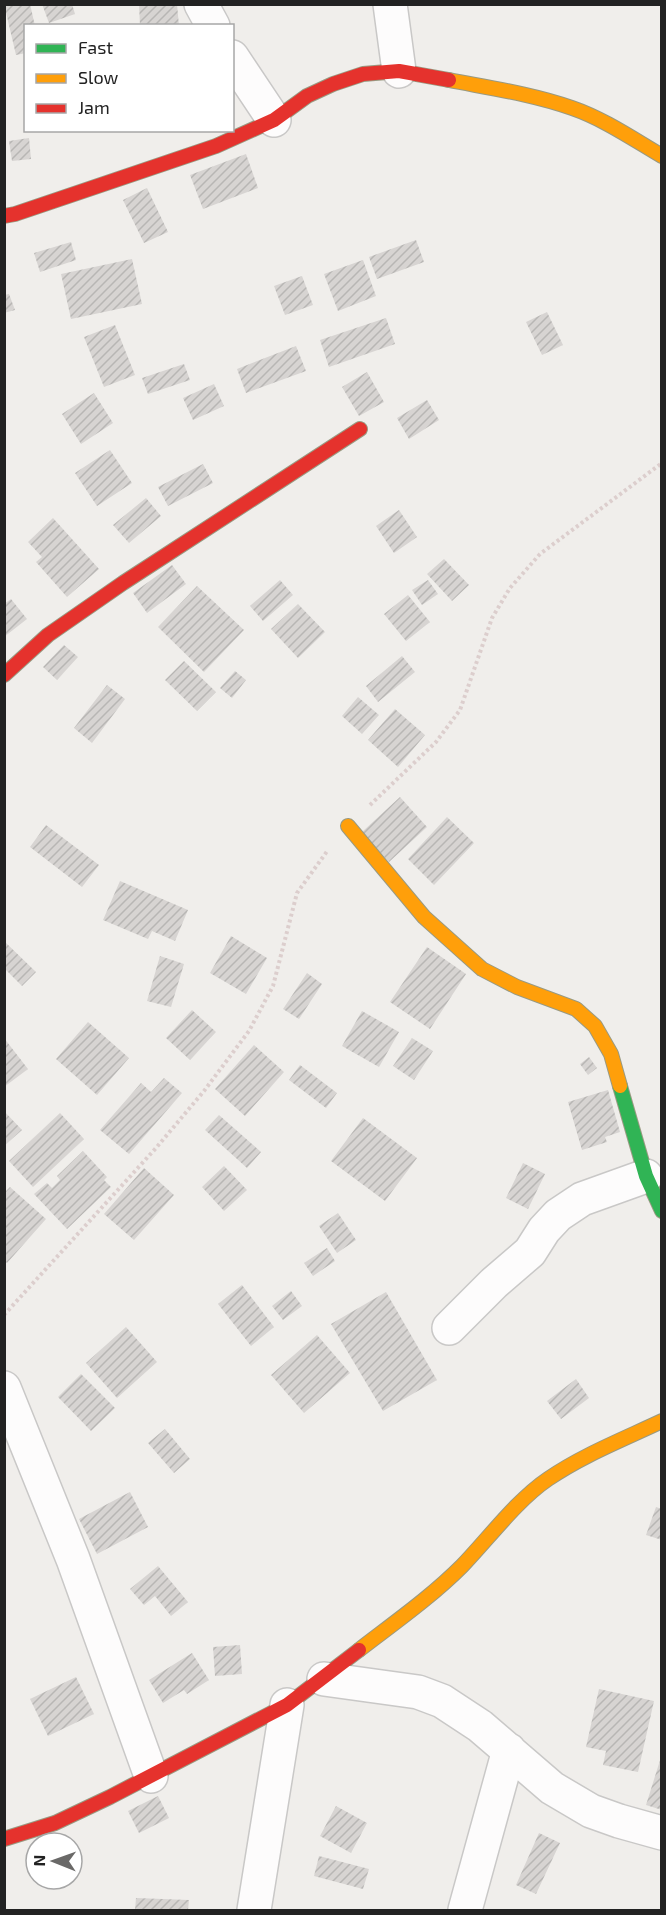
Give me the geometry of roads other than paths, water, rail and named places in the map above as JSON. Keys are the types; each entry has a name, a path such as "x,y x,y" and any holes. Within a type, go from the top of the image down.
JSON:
{"street":[{"path":"201,4 212,24"},
{"path":"390,4 399,71"},
{"path":"234,60 274,120"},
{"path":"4,216 216,146 274,120 308,96 333,84 363,74 399,71 520,93 573,108 606,123 662,156"},
{"path":"4,675 48,635 360,429"},
{"path":"348,826 424,917 482,969 517,987 576,1009 595,1026 611,1054 646,1176 662,1211"},
{"path":"449,1328 494,1283 530,1252 544,1230 558,1215 582,1199 646,1176"},
{"path":"4,1388 73,1558 151,1776"},
{"path":"4,1839 55,1823 287,1706 423,1601 461,1567 509,1515 546,1480 578,1460 662,1421"},
{"path":"324,1679 418,1692 442,1701 480,1726 552,1788 591,1811 662,1833"},
{"path":"254,1911 287,1706"},
{"path":"465,1911 509,1749"}]}
